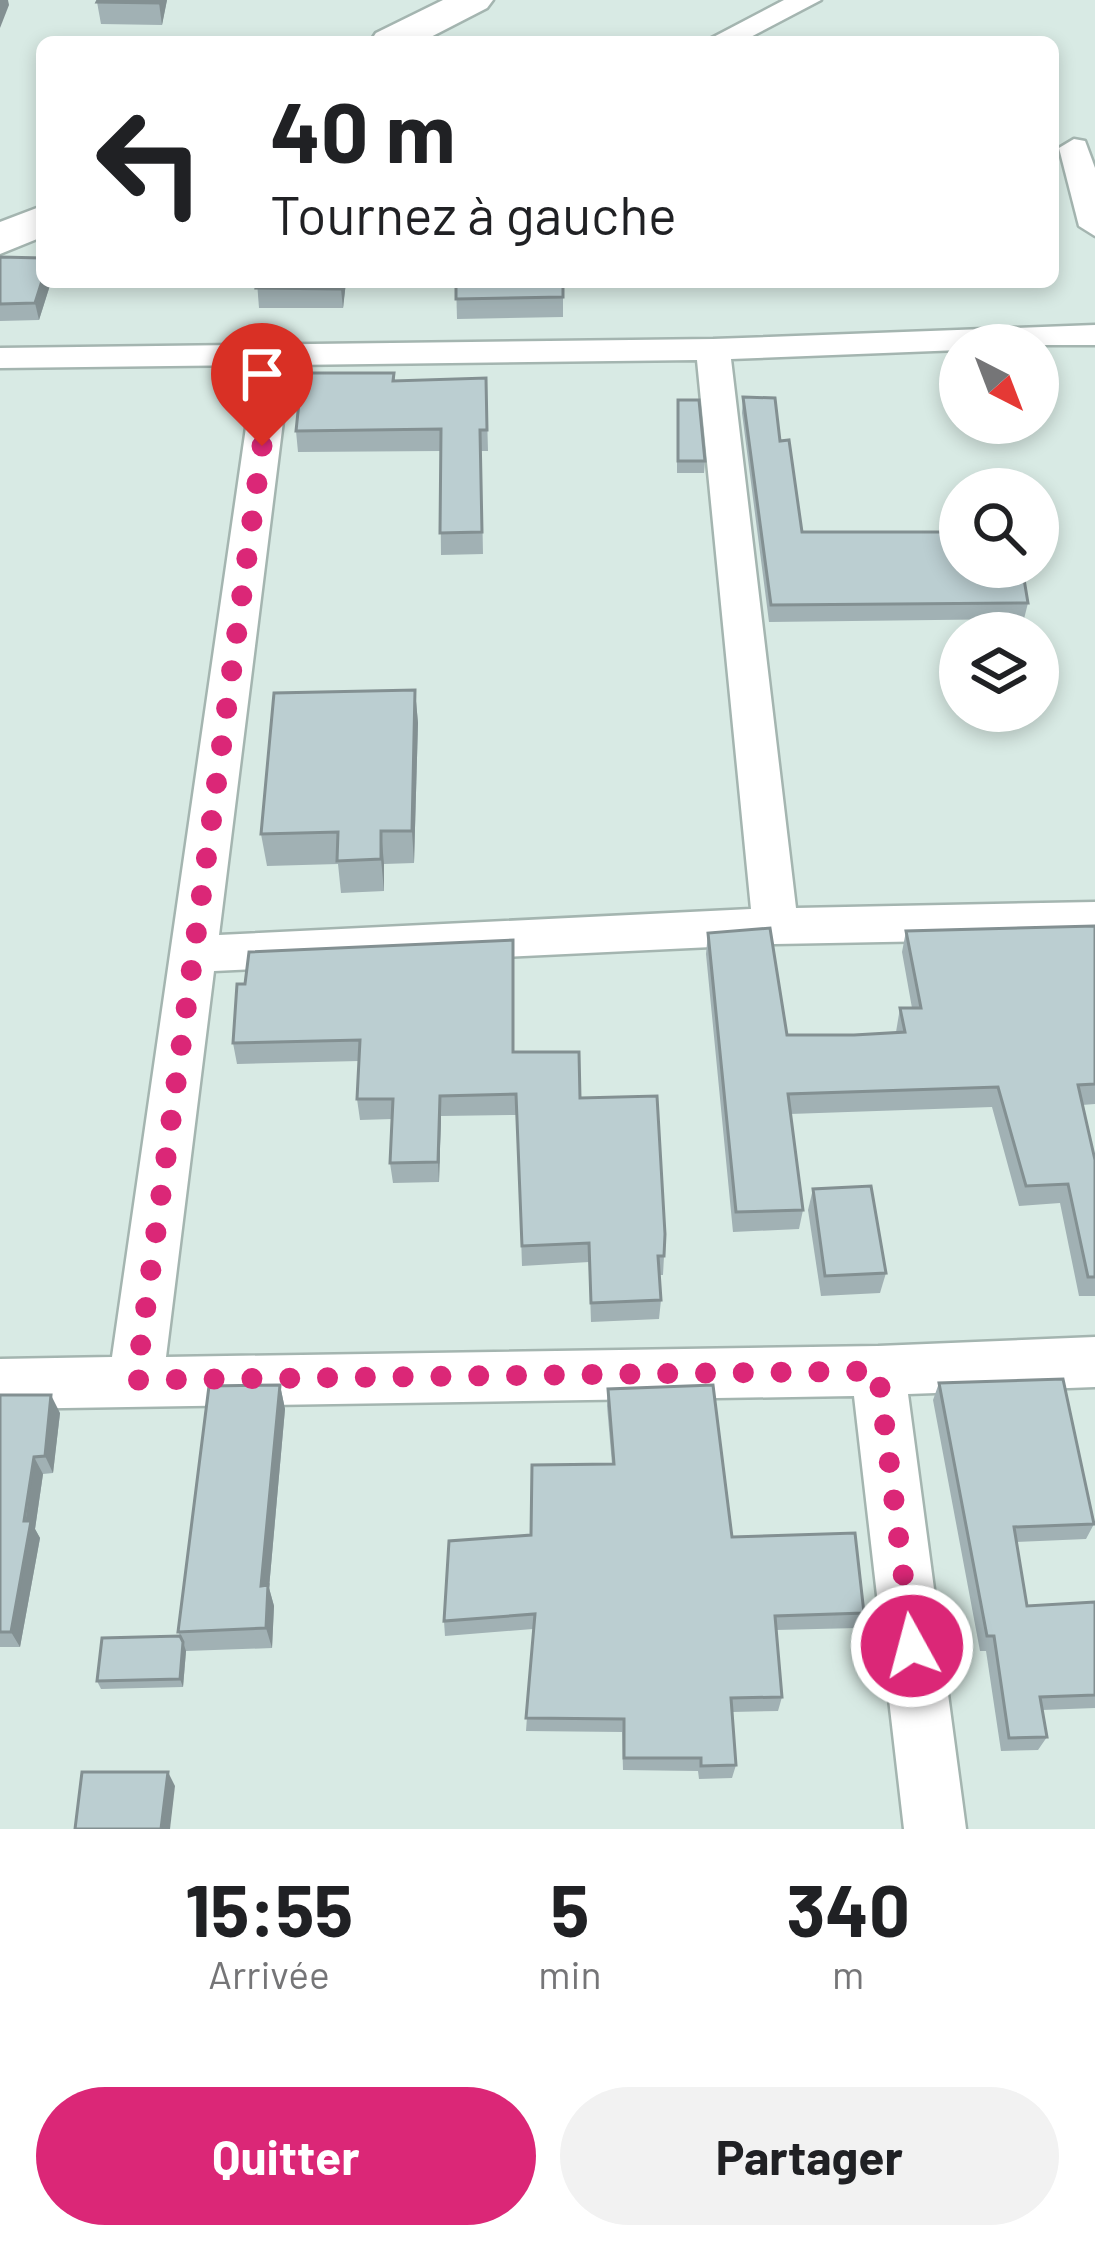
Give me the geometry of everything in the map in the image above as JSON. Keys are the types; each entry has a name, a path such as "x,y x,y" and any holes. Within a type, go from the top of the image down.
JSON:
{"street":[{"path":"402,36 473,0"},
{"path":"731,36 807,0"},
{"path":"1074,148 1095,226"},
{"path":"0,240 36,222"},
{"path":"0,358 713,349 1095,335"},
{"path":"713,349 775,926"},
{"path":"136,1380 274,353"},
{"path":"193,954 775,926 1095,920"},
{"path":"0,1384 878,1371 1095,1362"},
{"path":"878,1371 935,1829"}],"building":[{"path":"159,0 159,3 97,2"},
{"path":"0,257 36,258 36,288 40,288 35,303 0,304"},
{"path":"456,288 563,288 563,297 456,299"},
{"path":"302,373 394,373 393,381 486,378 487,430 480,430 482,532 440,533 441,429 296,431"},
{"path":"743,397 775,398 780,441 789,440 802,532 939,532 939,588 1026,588 1028,603 771,605"},
{"path":"678,400 699,400 705,461 678,461"},
{"path":"415,690 412,831 381,831 381,859 337,861 338,832 261,834 274,693"},
{"path":"1095,926 1095,1084 1078,1085 1095,1160 1095,1277 1088,1277 1068,1184 1026,1186 998,1087 788,1094 803,1210 736,1212 708,933 770,928 787,1035 854,1035 905,1032 900,1008 921,1008 906,931"},
{"path":"513,940 513,1052 579,1052 580,1098 657,1096 665,1234 664,1256 658,1256 661,1300 591,1303 589,1243 522,1246 516,1094 440,1096 438,1162 390,1163 393,1099 357,1099 360,1040 233,1043 237,984 245,984 249,952"},
{"path":"871,1186 886,1273 825,1276 813,1189"},
{"path":"1063,1379 1094,1524 1014,1527 1027,1606 1095,1602 1095,1695 1040,1697 1047,1737 1009,1738 994,1636 987,1636 939,1383"},
{"path":"280,1385 261,1586 268,1585 266,1628 178,1632 209,1386"},
{"path":"713,1385 732,1537 855,1533 864,1613 775,1616 782,1697 731,1698 736,1765 701,1766 701,1758 624,1758 624,1719 526,1718 535,1614 444,1621 449,1541 531,1535 532,1465 614,1464 608,1389"},
{"path":"0,1395 51,1395 45,1456 34,1457 24,1521 31,1521 11,1632 0,1632"},
{"path":"180,1636 180,1679 97,1681 102,1638"},
{"path":"82,1772 168,1772 161,1829 75,1829"}],"route":[{"path":"262,446 136,1380 878,1371 912,1646"}]}
